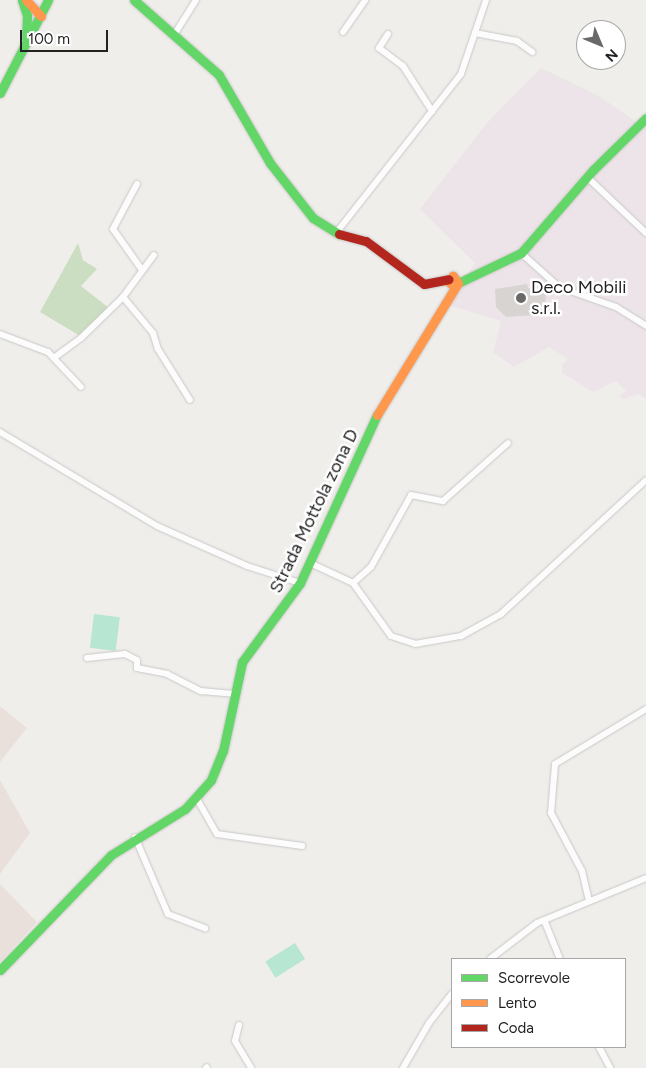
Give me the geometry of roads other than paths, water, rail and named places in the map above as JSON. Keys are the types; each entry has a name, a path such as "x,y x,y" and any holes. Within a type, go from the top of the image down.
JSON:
{"main road":[{"path":"26,2 35,0"},
{"path":"0,92 48,0"},
{"path":"134,0 219,75 288,188 313,218 336,233 366,241 424,284 451,282 483,270 520,252 587,177 644,124"},
{"path":"26,2 34,17 41,16"},
{"path":"26,2 26,41"},
{"name":"Strada Mottola zona D","path":"0,970 111,855 134,837 197,799 218,765 242,662 300,583 378,414 447,300 451,282"}],"street":[{"path":"174,35 196,0"},
{"path":"343,32 365,0"},
{"path":"336,233 461,74 486,0"},
{"path":"475,33 516,41 532,52"},
{"path":"388,34 379,48 404,66 432,111"},
{"path":"587,177 646,233"},
{"path":"137,184 113,229 142,270"},
{"path":"520,252 559,287 616,307 646,326"},
{"path":"55,357 81,338 123,297 154,255"},
{"path":"123,297 153,333 158,349 190,400"},
{"path":"0,334 55,357 81,387"},
{"path":"0,432 157,526 247,566 300,583"},
{"path":"353,583 370,567 411,495 443,501 508,443"},
{"path":"310,562 353,583 391,636 415,644 465,635 501,614 646,480"},
{"path":"87,658 125,654 137,660 137,668 167,674 200,691 234,694"},
{"path":"589,901 582,871 552,812 555,764 619,722 646,709"},
{"path":"197,799 217,834 302,846"},
{"path":"134,837 168,914 205,928"},
{"path":"491,958 544,920 646,878"},
{"path":"544,920 560,958"},
{"path":"402,1068 429,1023 451,995"},
{"path":"239,1025 235,1041 251,1068"},
{"path":"600,1048 610,1068"}],"place":[{"name":"Deco Mobili s.r.l.","path":"521,298"}]}
